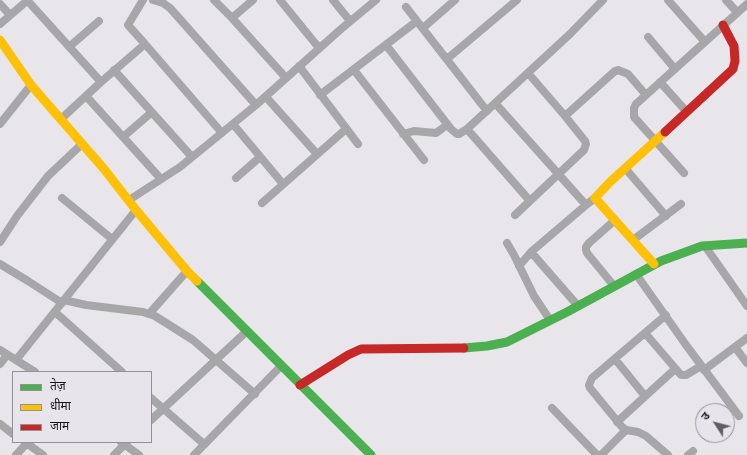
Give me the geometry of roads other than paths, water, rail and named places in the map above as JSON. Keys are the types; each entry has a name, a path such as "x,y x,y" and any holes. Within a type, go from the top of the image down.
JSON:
{"street":[{"path":"0,24 27,0 101,82"},
{"path":"143,0 128,25 222,133"},
{"path":"153,0 163,3 170,8 256,105"},
{"path":"214,0 286,78"},
{"path":"232,18 253,0"},
{"path":"280,0 319,48"},
{"path":"333,0 350,21"},
{"path":"129,200 192,158 266,97 319,48 376,0"},
{"path":"447,59 516,0"},
{"path":"386,45 448,125 456,134 459,134 467,129 528,74 603,0"},
{"path":"668,0 705,42"},
{"path":"726,0 737,12"},
{"path":"423,28 452,1"},
{"path":"0,4 10,15"},
{"path":"684,173 634,117 634,108 636,104 747,4"},
{"path":"406,7 487,111"},
{"path":"69,46 99,21"},
{"path":"320,95 417,21"},
{"path":"519,266 531,252 595,198 625,168 686,111 725,78 733,69 736,61 734,46 723,25"},
{"path":"648,37 675,69"},
{"path":"0,40 31,84 187,271 371,455"},
{"path":"61,119 114,70 145,44"},
{"path":"299,66 358,144"},
{"path":"114,70 192,158"},
{"path":"354,70 424,160"},
{"path":"565,116 615,71 618,70 628,74 646,95"},
{"path":"515,215 584,150 586,144 565,116 528,74"},
{"path":"660,82 686,111"},
{"path":"0,124 31,84"},
{"path":"86,96 161,179"},
{"path":"266,97 317,154"},
{"path":"495,103 586,205"},
{"path":"123,137 152,112"},
{"path":"233,124 284,184"},
{"path":"403,134 414,131 436,133 448,125"},
{"path":"262,203 346,129"},
{"path":"467,129 530,201"},
{"path":"0,242 17,216 48,176 82,144"},
{"path":"236,178 260,156"},
{"path":"625,168 666,216"},
{"path":"62,198 112,239"},
{"path":"595,198 654,264"},
{"path":"633,240 681,204"},
{"path":"16,360 136,210"},
{"path":"614,286 587,253 586,247 615,220"},
{"path":"507,243 534,296 550,320"},
{"path":"300,385 348,355 361,349 416,349 487,346 508,342 578,306 654,264 680,253 705,246 747,243"},
{"path":"705,246 747,306"},
{"path":"531,252 578,306"},
{"path":"0,264 63,301 149,314 192,340 255,394"},
{"path":"149,314 187,271"},
{"path":"636,274 739,416"},
{"path":"55,312 121,371"},
{"path":"666,315 592,378 589,385 617,422 626,430 638,432 646,436 668,455"},
{"path":"152,419 247,331"},
{"path":"646,333 680,375 684,376 703,368 747,338"},
{"path":"735,347 747,363"},
{"path":"0,364 3,352 33,371"},
{"path":"615,359 645,396"},
{"path":"194,455 281,366"},
{"path":"617,422 675,369"},
{"path":"152,399 204,444"},
{"path":"552,408 597,455"},
{"path":"0,424 12,433"},
{"path":"607,453 626,430"},
{"path":"16,455 26,443"},
{"path":"28,443 43,455"},
{"path":"114,455 124,443 139,455"}]}
